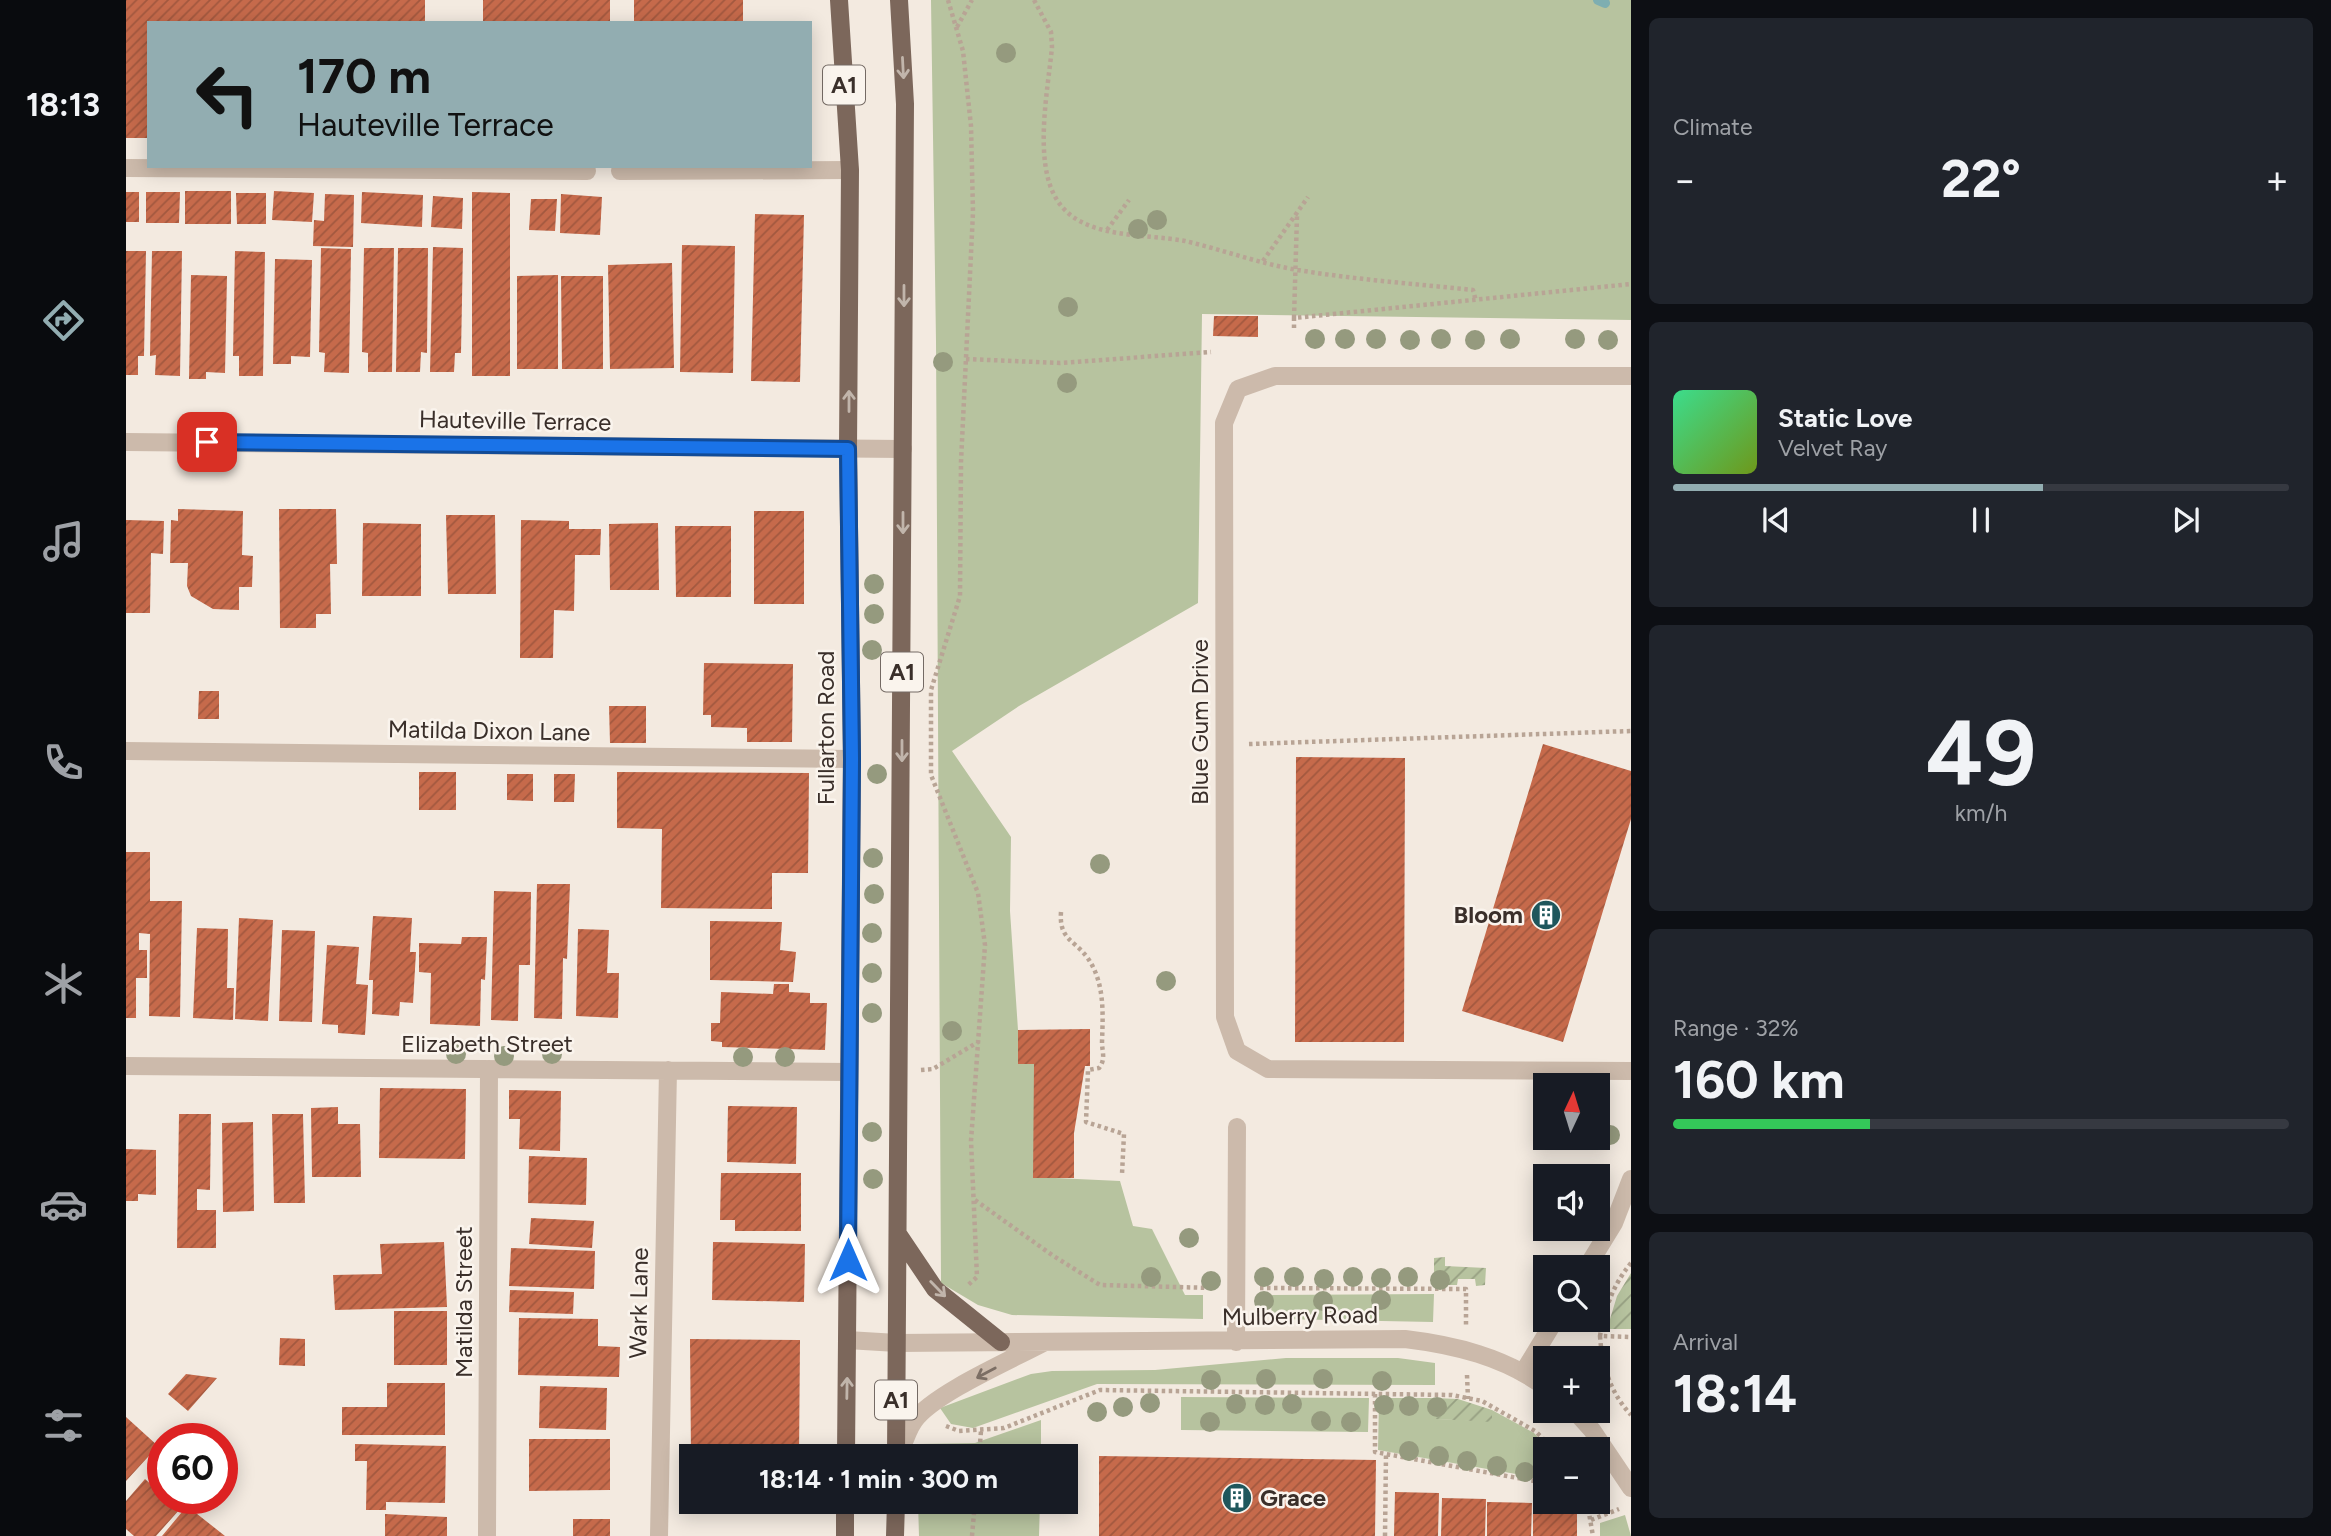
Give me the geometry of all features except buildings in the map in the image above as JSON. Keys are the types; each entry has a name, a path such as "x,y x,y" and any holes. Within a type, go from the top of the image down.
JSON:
{"main road":[{"name":"Fullarton Road","path":"839,0 850,170 848,449 852,759 846,1444"},
{"name":"A1","path":"897,1444 905,104 899,0"},
{"path":"898,1234 935,1289 1001,1342"},
{"path":"845,1514 845,1536"},
{"path":"895,1514 895,1536"}],"street":[{"path":"126,168 587,170"},
{"path":"620,171 850,170"},
{"name":"Blue Gum Drive","path":"1631,376 1275,376 1238,389 1224,423 1225,1017 1237,1051 1268,1069 1631,1071"},
{"name":"Hauteville Terrace","path":"126,442 903,449"},
{"name":"Matilda Dixon Lane","path":"126,751 852,759"},
{"name":"Elizabeth Street","path":"126,1066 848,1072"},
{"name":"Matilda Street","path":"487,1536 489,1069"},
{"name":"Wark Lane","path":"659,1536 668,1070"},
{"path":"1237,1127 1237,1342"},
{"path":"1594,1255 1614,1223 1631,1179"},
{"path":"1524,1371 1548,1332"},
{"name":"Mulberry Road","path":"847,1340 897,1343 1405,1339 1442,1343 1524,1371 1533,1378"},
{"name":"Mulberry Road","path":"902,1444 912,1423 925,1408 1046,1342"},
{"path":"1586,1423 1631,1488"}],"path":[{"path":"948,0 963,51 971,126 973,212 961,462 960,596 931,690 931,775 978,893 985,946 971,1141 977,1277 961,1292"},
{"path":"956,27 972,0"},
{"path":"1034,0 1051,32 1052,47 1044,158 1057,201 1083,223 1107,230 1184,241 1296,270 1474,290 1476,301"},
{"path":"1263,261 1308,197"},
{"path":"1107,230 1129,200"},
{"path":"1294,328 1297,216"},
{"path":"1294,318 1631,284"},
{"path":"966,359 1060,363 1210,352"},
{"path":"1224,745 1631,731"},
{"path":"1061,912 1060,923 1064,934 1087,957 1102,994 1104,1055 1099,1068 1088,1070 1086,1122 1124,1134 1122,1174"},
{"path":"933,1069 978,1041"},
{"path":"974,1199 1052,1255 1100,1284 1220,1288"},
{"path":"1631,1263 1612,1293 1600,1336 1601,1357 1608,1381 1631,1415"},
{"path":"1259,1288 1466,1289 1466,1326"},
{"path":"1600,1336 1631,1337"},
{"path":"1467,1373 1468,1399"},
{"path":"939,1415 947,1427 959,1432 1004,1428 1100,1391 1452,1395 1482,1401 1541,1437"},
{"path":"1375,1394 1375,1452 1533,1481"},
{"path":"980,1444 981,1431"},
{"path":"1385,1536 1386,1454"},
{"path":"1591,1520 1620,1509"},
{"path":"972,1536 974,1514"},
{"path":"1590,1514 1593,1536"}],"green space":[{"path":"931,0 1631,0 1631,320 1202,314 1198,603 1019,706 952,751 1011,837 1010,911 1018,1064 1034,1064 1034,1177 1120,1181 1133,1226 1152,1229 1185,1295 1203,1295 1203,1319 1012,1315 978,1305 941,1283 936,341"},
{"path":"1445,1257 1445,1266 1486,1268 1485,1285 1476,1286 1475,1279 1458,1279 1457,1285 1434,1285 1434,1258"},
{"path":"1631,1273 1631,1329 1610,1329 1617,1296"},
{"path":"1434,1294 1433,1322 1279,1319 1271,1316 1272,1295"},
{"path":"1286,1358 1398,1358 1435,1363 1435,1385 1097,1384 973,1428 951,1424 940,1408 1031,1374 1052,1371 1155,1370"},
{"path":"1181,1397 1369,1398 1368,1432 1181,1430"},
{"path":"1379,1398 1436,1398 1437,1419 1492,1421 1492,1410 1538,1437 1533,1437 1533,1477 1378,1450"},
{"path":"1436,1398 1458,1399 1492,1410 1492,1422 1436,1419"},
{"path":"1041,1420 1041,1444 918,1444 975,1443"},
{"path":"918,1514 1040,1514 1039,1536 919,1536"},
{"path":"1625,1515 1631,1536 1600,1536 1600,1523"}],"waterway":[{"path":"1598,0 1605,3"}],"place":[{"name":"Bloom","path":"1546,915"},
{"name":"Grace","path":"1237,1498"}],"route":[{"path":"207,442 848,449 852,759 848,1260"}]}
